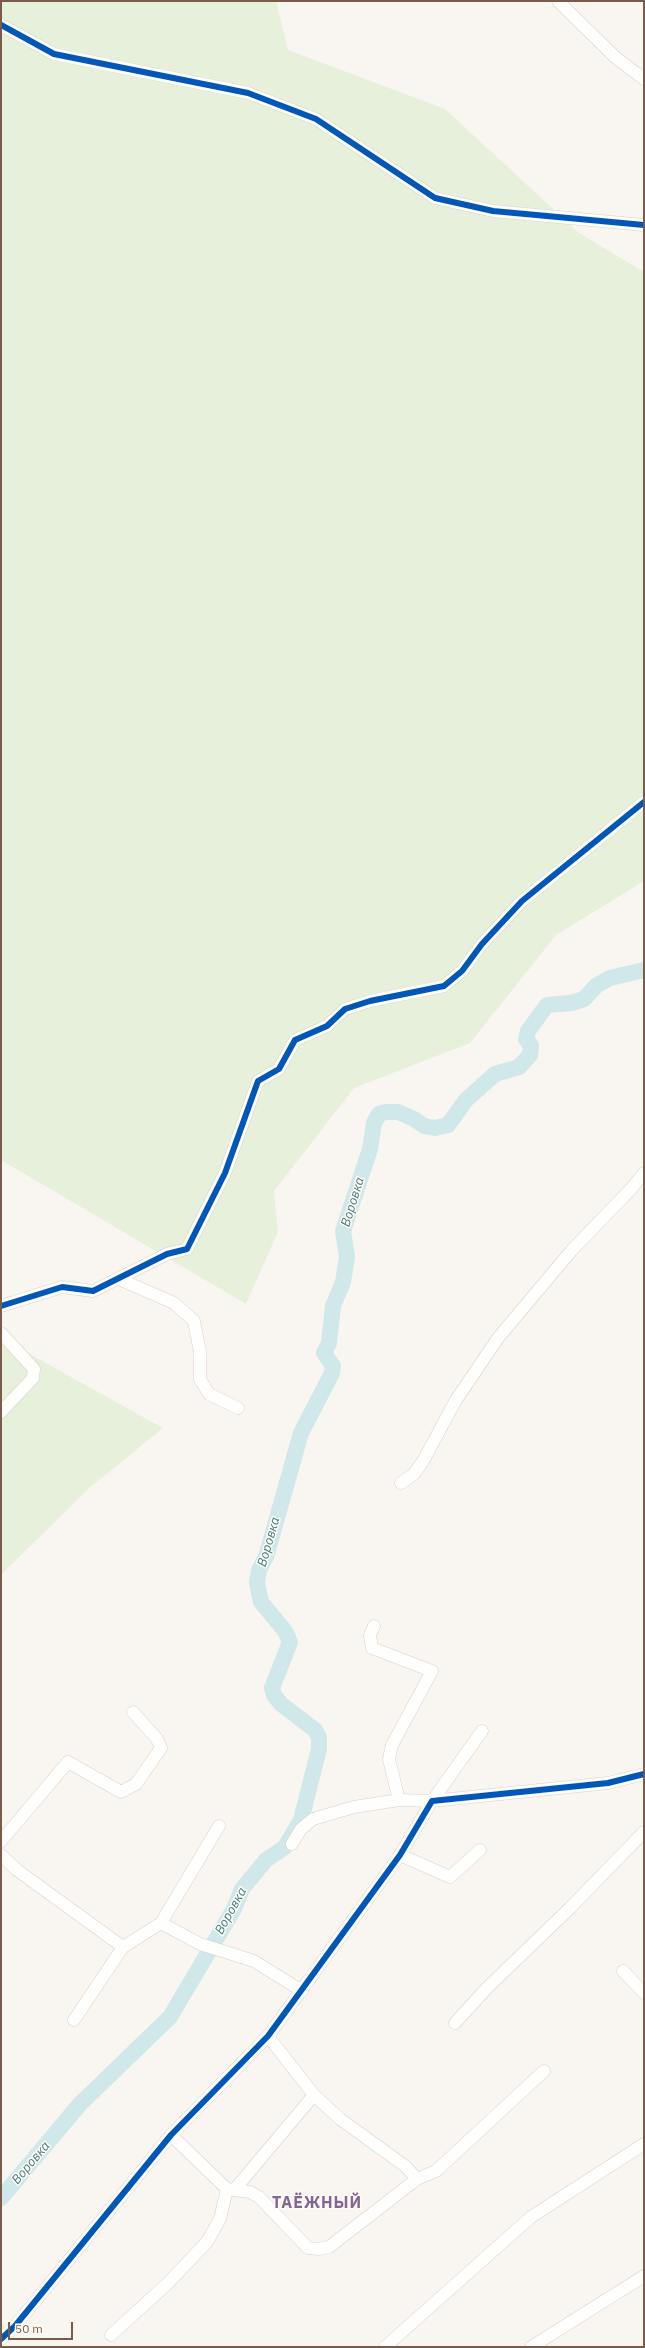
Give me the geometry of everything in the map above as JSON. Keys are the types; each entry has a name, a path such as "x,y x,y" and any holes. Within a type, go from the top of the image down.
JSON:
{"street":[{"path":"558,1 615,57 644,79"},
{"path":"1,25 54,54 248,93 316,120 435,198 493,211 644,225"},
{"path":"1,1306 62,1287 93,1292 167,1254 187,1249 225,1173 258,1081 279,1069 295,1040 327,1026 345,1009 370,1001 444,986 462,971 482,944 522,901 644,802"},
{"path":"401,1483 414,1474 423,1461 456,1400 498,1338 572,1250 631,1189 644,1173"},
{"path":"119,1279 136,1285 174,1303 194,1321 200,1352 200,1379 209,1394 238,1408"},
{"path":"1,1333 34,1369 33,1378 1,1412"},
{"path":"374,1626 370,1635 372,1648 432,1671 392,1746 389,1759 399,1800"},
{"path":"1,1841 68,1762 121,1792 136,1784 161,1748 157,1738 133,1712"},
{"path":"1,2339 15,2326 170,2135 268,2036 400,1855 432,1800 482,1731"},
{"path":"292,1844 302,1829 313,1819 354,1807 399,1800 432,1800 608,1783 644,1774"},
{"path":"74,2020 123,1947 161,1923 219,1826"},
{"path":"455,2023 487,1988 570,1908 644,1832"},
{"path":"400,1855 450,1877 480,1850"},
{"path":"1,1855 17,1870 123,1947"},
{"path":"161,1923 200,1944 254,1961 302,1991"},
{"path":"623,1971 644,1993"},
{"path":"268,2036 314,2095 340,2119 405,2166 417,2179"},
{"path":"170,2135 231,2189 250,2192 259,2197 308,2248 319,2249 329,2247 417,2179 436,2171 544,2071"},
{"path":"110,2335 167,2284 207,2242 220,2219 231,2189 314,2095"},
{"path":"385,2347 531,2216 644,2144"},
{"path":"531,2347 644,2276"}],"green space":[{"path":"1,1 276,1 288,50 445,109 579,233 644,272 644,881 556,935 470,1043 354,1088 274,1191 278,1232 246,1304 1,1160"},
{"path":"1,1338 163,1428 88,1489 1,1575"}],"waterway":[{"name":"Воровка","path":"1,2198 80,2104 170,2017 234,1909 242,1889 266,1860 285,1847 301,1820 319,1749 319,1737 315,1730 281,1704 274,1695 272,1688 290,1642 285,1631 261,1602 257,1583 259,1570 266,1557 301,1433 332,1373 333,1366 324,1353 329,1343 333,1306 343,1282 347,1257 343,1231 370,1149 374,1123 379,1114 386,1112 398,1112 414,1119 424,1126 435,1128 448,1125 466,1100 495,1074 519,1067 530,1055 531,1046 526,1039 528,1031 547,1005 571,1003 584,999 597,985 610,978 644,970"}],"cycle path":[{"path":"1,25 54,54 248,93 316,119 435,198 493,211 644,225"},
{"path":"1,1306 62,1287 93,1291 167,1254 187,1249 225,1173 258,1081 279,1069 295,1040 327,1026 345,1009 370,1001 444,986 462,971 482,944 522,901 644,802"},
{"path":"1,2339 15,2326 171,2135 268,2036 400,1855 432,1801 608,1783 644,1774"}],"district":[{"name":"ТАЁЖНЫЙ","path":"317,2203"}]}
